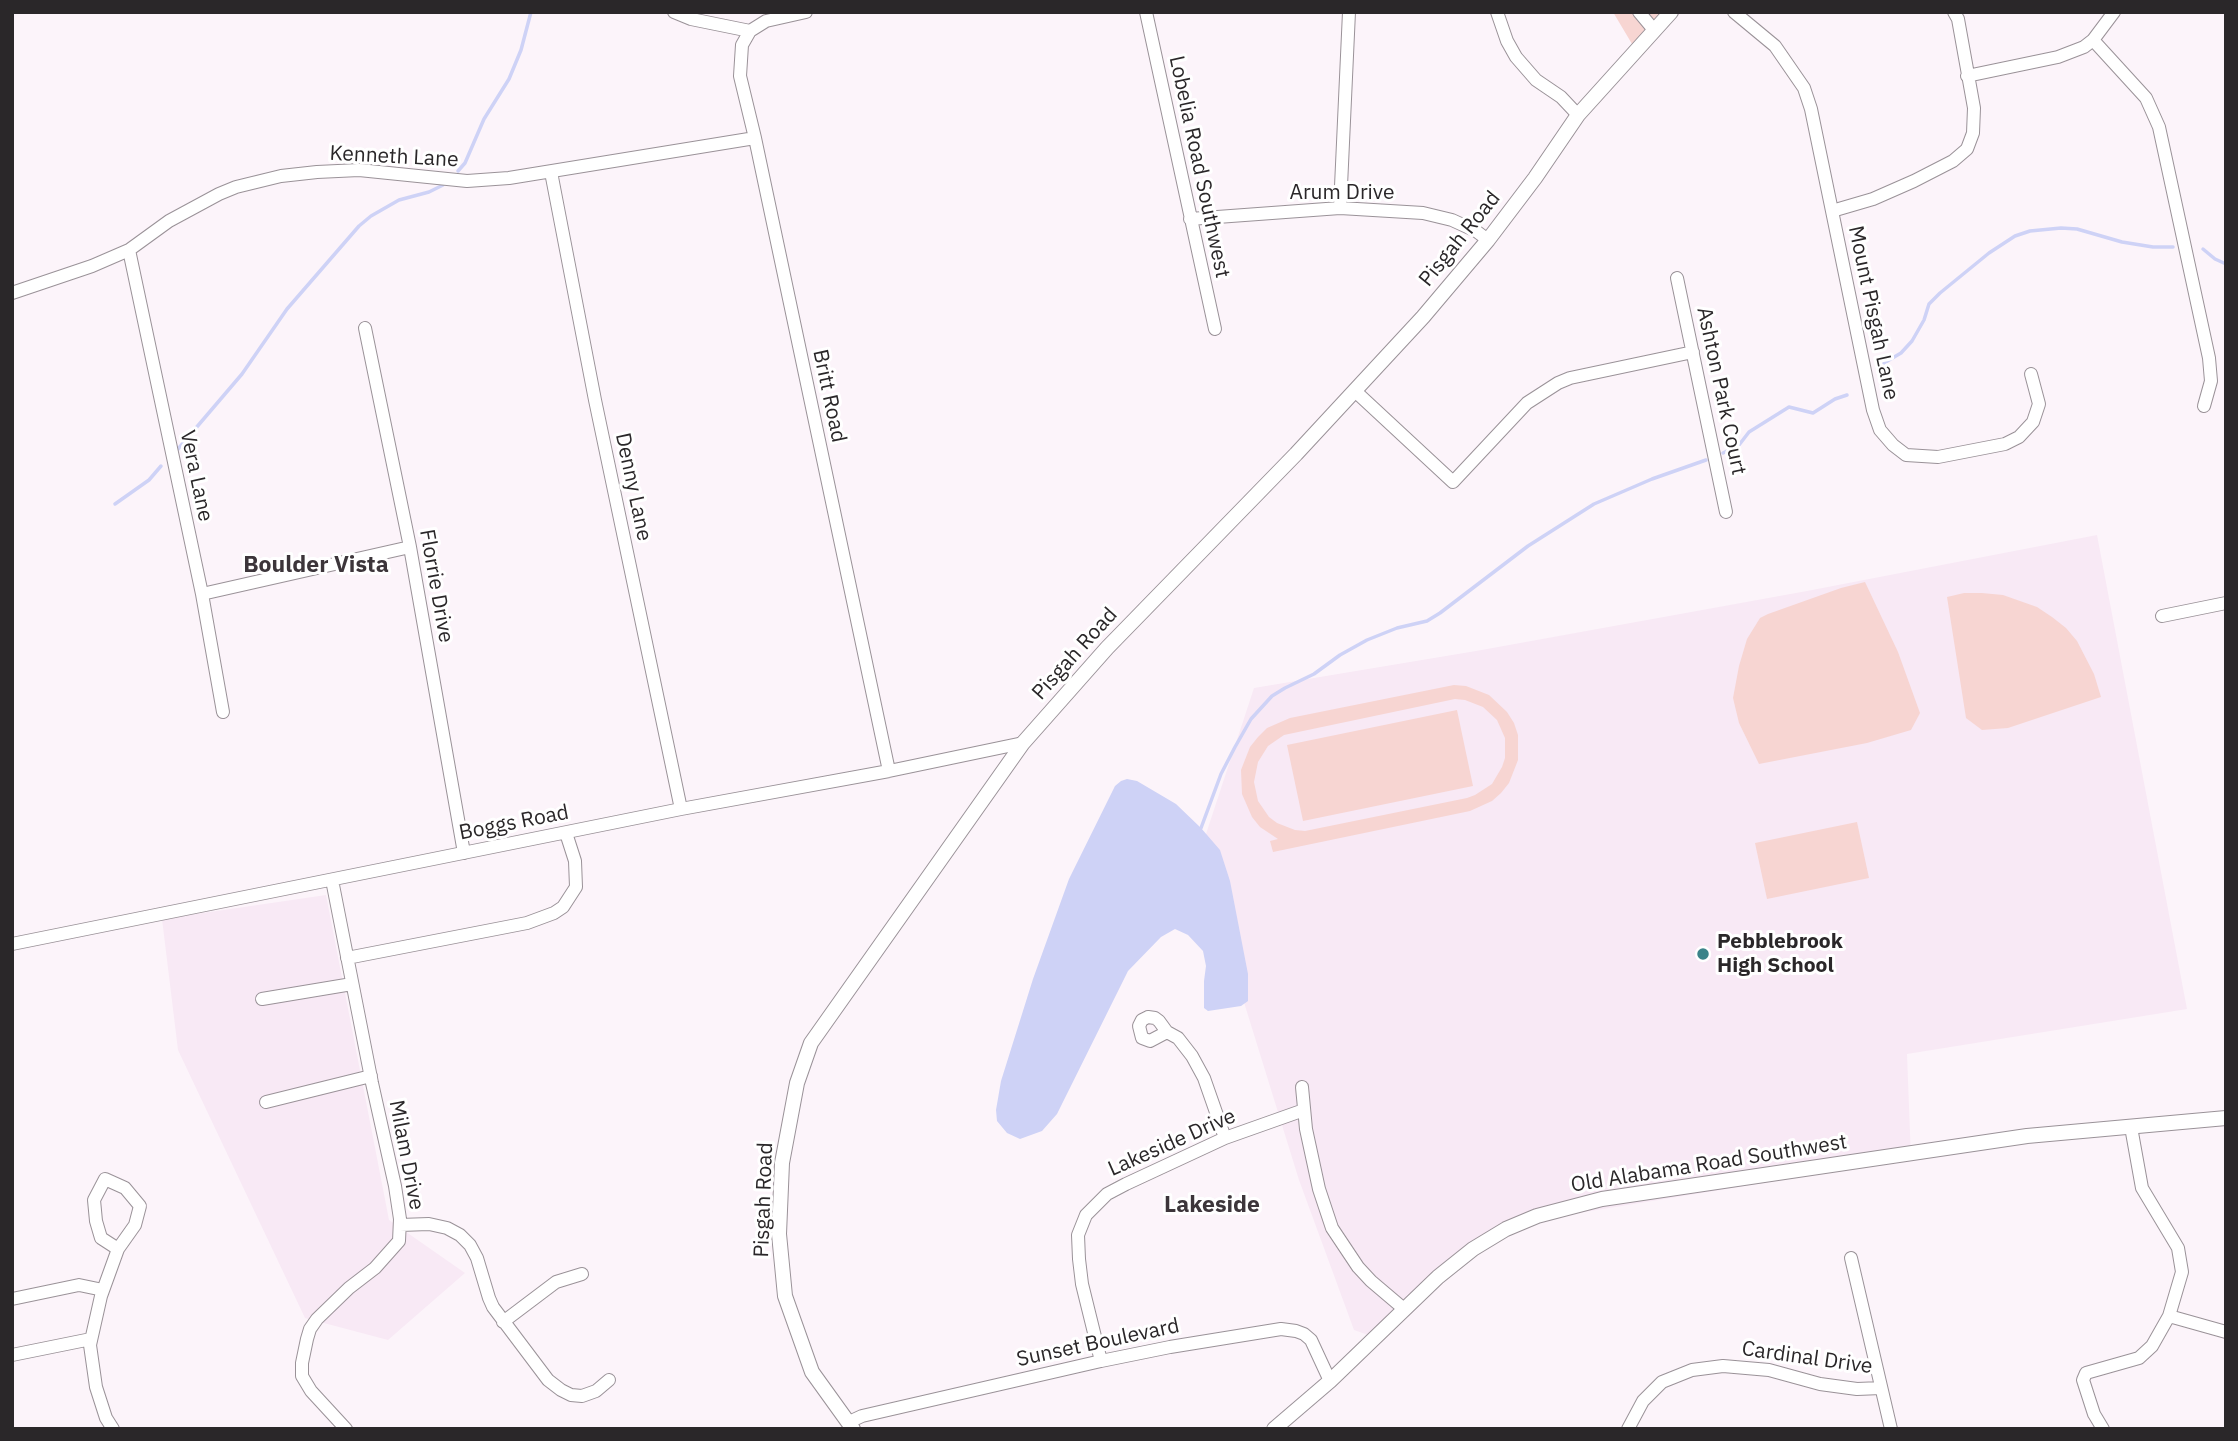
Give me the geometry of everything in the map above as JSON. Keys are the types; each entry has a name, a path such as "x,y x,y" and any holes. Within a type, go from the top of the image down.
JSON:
{"street":[{"path":"674,12 691,19 750,31 766,22 806,12"},
{"name":"Lobelia Road Southwest","path":"1146,12 1215,329"},
{"path":"1339,208 1349,12"},
{"path":"1497,12 1516,57 1536,80 1561,97 1578,115"},
{"path":"1639,12 1654,30"},
{"name":"Pisgah Road","path":"851,1426 812,1372 785,1296 779,1234 782,1163 797,1083 811,1043 1023,743 1107,648 1287,464 1423,317 1488,240 1578,115 1671,12"},
{"name":"Mount Pisgah Lane","path":"1734,12 1775,46 1804,88 1811,109 1873,410 1880,430 1906,455 1938,457 2005,444 2019,437 2033,422 2039,404 2031,374"},
{"path":"1832,211 1873,199 1914,181 1953,161 1967,149 1973,133 1974,108 1958,19 1954,12"},
{"path":"1967,76 2058,57 2084,47 2094,40 2114,12"},
{"name":"Britt Road","path":"750,31 742,45 740,76 889,771"},
{"path":"2094,40 2146,98 2159,127 2209,358 2211,381 2204,406"},
{"name":"Kenneth Lane","path":"12,293 92,266 129,250 169,221 219,194 281,176 359,170 467,181 509,178 755,138"},
{"name":"Denny Lane","path":"551,172 595,400 681,809"},
{"name":"Arum Drive","path":"1190,219 1339,208 1423,213 1452,220 1488,240"},
{"name":"Vera Lane","path":"129,250 202,594 223,712"},
{"name":"Ashton Park Court","path":"1677,278 1726,512"},
{"name":"Florrie Drive","path":"365,328 410,547 464,853"},
{"path":"1355,391 1453,482 1527,403 1558,383 1570,378 1693,352"},
{"path":"202,594 410,547"},
{"path":"2161,616 2226,603"},
{"name":"Boggs Road","path":"12,944 1023,743"},
{"path":"347,958 527,923 554,913 563,907 576,887 575,861 566,832"},
{"name":"Milam Drive","path":"332,880 395,1186 400,1224 399,1241 385,1258 349,1288 310,1329 302,1363 302,1376 311,1391 346,1429"},
{"path":"262,999 352,984"},
{"path":"1167,1031 1178,1038 1204,1078 1225,1138"},
{"path":"265,1102 371,1076"},
{"path":"1302,1087 1306,1129 1319,1189 1332,1228 1365,1274 1404,1309"},
{"name":"Lakeside Drive","path":"1101,1361 1082,1284 1078,1235 1083,1221 1096,1204 1107,1194 1225,1138 1304,1110"},
{"name":"Old Alabama Road Southwest","path":"1274,1429 1330,1381 1438,1277 1473,1249 1506,1229 1537,1216 1613,1198 2027,1136 2226,1118"},
{"path":"2103,1429 2094,1414 2083,1380 2086,1373 2139,1358 2152,1346 2169,1316 2182,1272 2178,1248 2142,1188 2132,1127"},
{"path":"113,1429 106,1418 96,1387 91,1339 103,1290 118,1249 135,1225 140,1206 125,1188 105,1179 94,1200 96,1221 101,1238 118,1249"},
{"path":"400,1224 429,1224 447,1228 470,1245 477,1258 489,1298 503,1322 548,1380 561,1390 582,1396 596,1391 609,1380"},
{"path":"1851,1258 1891,1429"},
{"path":"503,1322 556,1282 582,1274"},
{"path":"12,1299 79,1285 103,1290"},
{"path":"2169,1316 2226,1332"},
{"name":"Sunset Boulevard","path":"851,1426 862,1416 1101,1361 1170,1346 1281,1329 1296,1331 1311,1340 1330,1381"},
{"path":"12,1356 91,1339"},
{"name":"Cardinal Drive","path":"1628,1429 1643,1401 1662,1382 1692,1370 1723,1366 1769,1370 1820,1384 1857,1389 1881,1388"},
{"path":"326,1429 335,1419"}],"shaded area":[{"path":"1613,12 1670,12 1635,49"},
{"name":"Pebblebrook High School","path":"2097,535 2187,1009 1907,1054 1911,1159 1529,1221 1455,1266 1371,1336 1354,1330 1299,1180 1212,899 1205,837 1254,688 1807,591"},
{"path":"1865,582 1898,652 1920,713 1911,730 1867,743 1759,764 1739,723 1733,698 1747,639 1760,618 1768,614"},
{"path":"1964,593 2003,595 2037,607 2052,617 2077,641 2094,674 2101,697 2008,728 1982,730 1966,718 1947,597"},
{"path":"1454,685 1466,686 1489,695 1507,712 1518,735 1518,760 1509,783 1501,793 1492,801 1470,811 1273,852 1270,841 1278,839 1260,827 1252,817 1242,794 1241,770 1250,747 1258,737 1267,728 1290,718","holes":["1455,699 1483,707 1497,720 1505,738 1502,767 1492,784 1475,795 1305,831 1277,823 1269,817 1258,801 1254,782 1258,762 1268,746 1284,735"]},
{"path":"1457,710 1473,786 1303,821 1287,745"},
{"path":"1857,822 1869,878 1767,899 1755,843"},
{"path":"326,895 389,1220 465,1273 388,1340 305,1318 178,1050 162,919"}],"water":[{"path":"1127,779 1137,781 1176,804 1220,850 1230,881 1248,974 1248,1001 1241,1006 1208,1011 1204,1008 1206,966 1203,951 1188,935 1175,929 1161,937 1128,971 1057,1114 1042,1131 1020,1139 1007,1133 997,1121 1001,1081 1033,979 1069,879 1115,786"}],"waterway":[{"path":"458,171 465,163 484,119 509,79 521,50 531,12"},
{"path":"178,449 242,374 287,309 359,226 399,200 429,192 443,185"},
{"path":"1884,363 1901,353 1912,341 1924,320 1929,304 1940,293 1989,253 2015,236 2030,231 2077,229 2122,242 2173,247"},
{"path":"2203,249 2226,264"},
{"path":"1723,453 1739,445 1749,432 1789,407 1813,413 1847,395"},
{"path":"1201,828 1221,774 1235,747 1251,719 1272,696 1314,674 1367,640 1397,628 1427,621 1528,546 1594,504 1706,460"},
{"path":"115,504 149,480 161,466"}],"place":[{"name":"Pebblebrook High School","path":"1703,954"}],"district":[{"name":"Boulder Vista","path":"316,565"},
{"name":"Lakeside","path":"1212,1205"}]}
